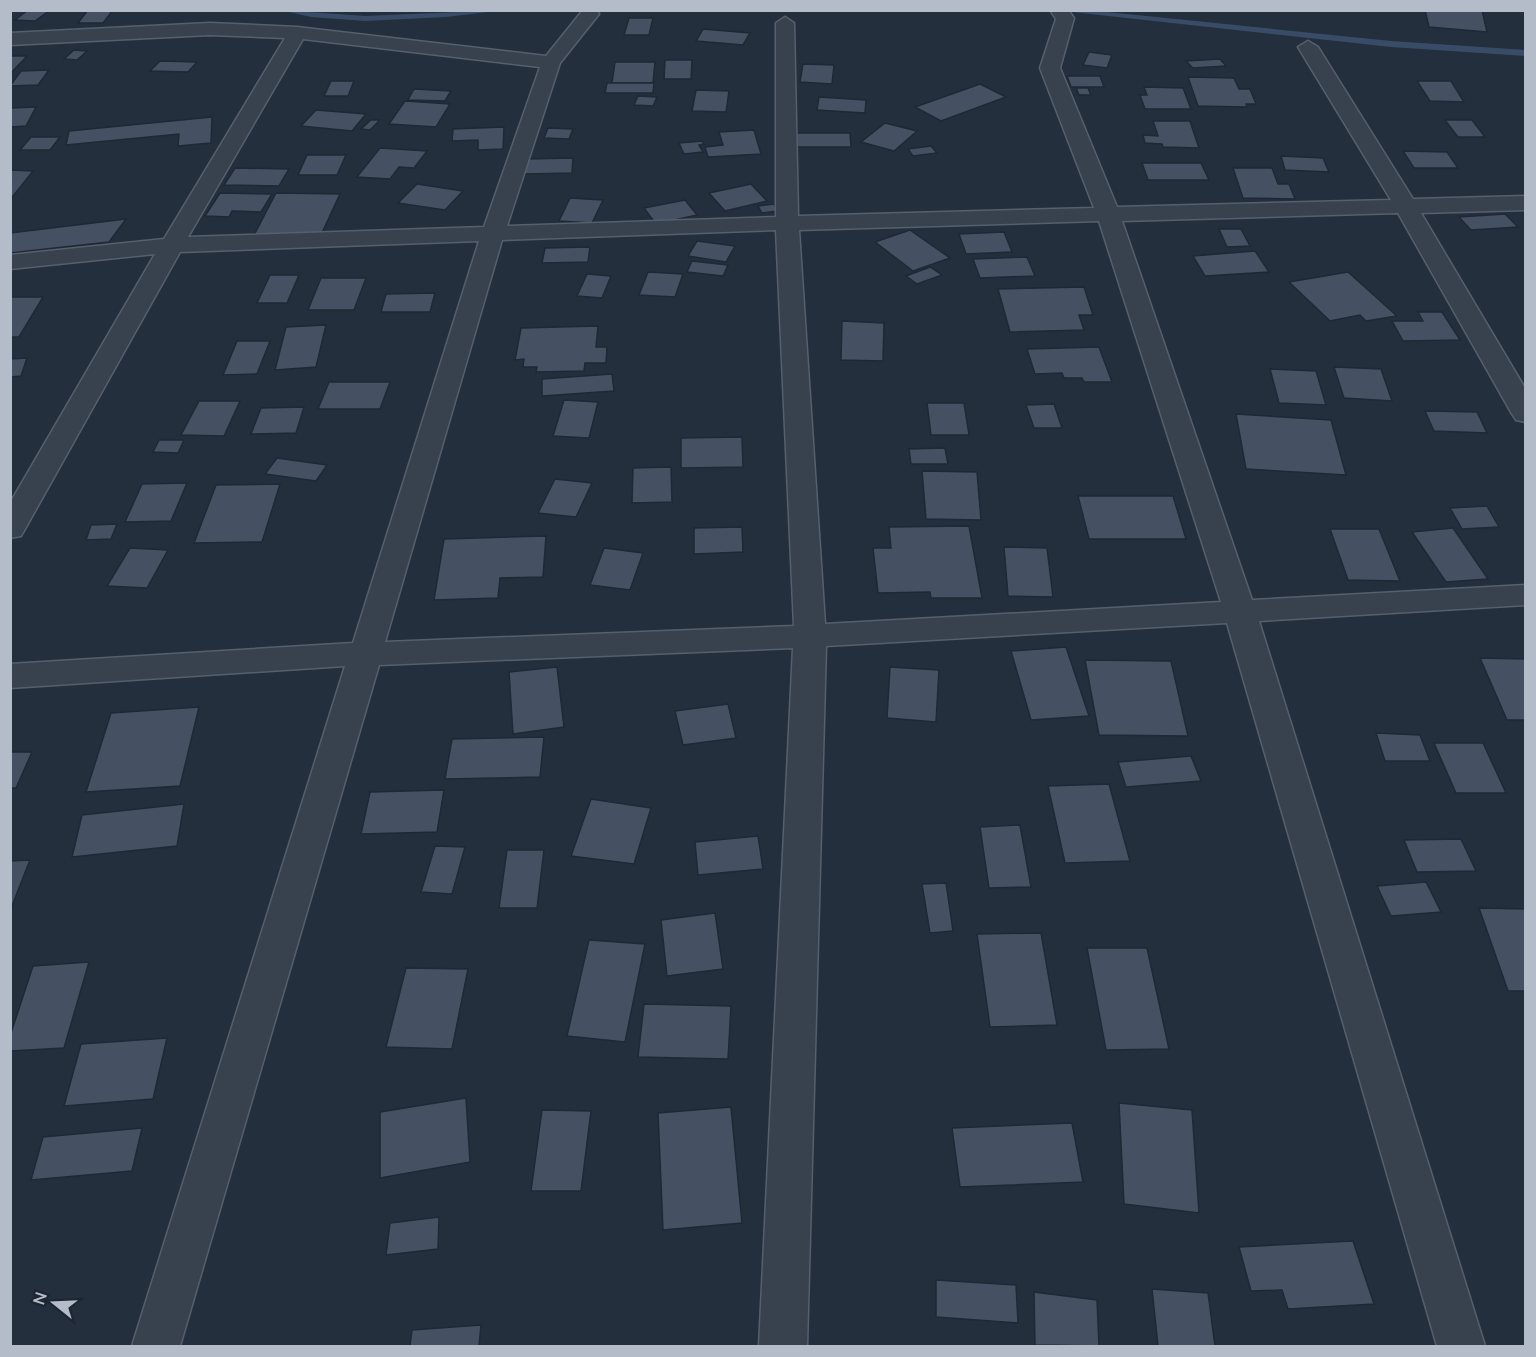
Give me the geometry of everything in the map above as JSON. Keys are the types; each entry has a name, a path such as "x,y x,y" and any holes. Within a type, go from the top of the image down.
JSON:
{"street":[{"path":"1064,13 1050,68 1108,216 1240,612 1461,1347"},
{"path":"156,1347 492,236 551,62 590,14"},
{"path":"783,1347 810,636 787,223 785,23"},
{"path":"10,39 210,29 297,33 551,62"},
{"path":"10,529 172,245 297,33"},
{"path":"1308,47 1405,205 1526,414"},
{"path":"10,262 172,245 492,236 787,223 1526,203"},
{"path":"10,676 364,654 810,636 1526,595"}],"building":[{"path":"28,10 50,10 35,21 15,20"},
{"path":"88,10 113,10 103,23 78,23"},
{"path":"1425,10 1482,10 1487,32 1429,27"},
{"path":"629,18 653,18 649,35 624,35"},
{"path":"703,29 750,33 743,45 696,41"},
{"path":"74,50 87,51 77,60 64,59"},
{"path":"1089,52 1112,55 1107,68 1083,65"},
{"path":"10,56 27,56 10,74"},
{"path":"1220,59 1226,66 1193,68 1186,61"},
{"path":"665,60 692,60 691,79 664,79"},
{"path":"160,61 197,62 188,72 150,71"},
{"path":"615,62 655,62 653,83 612,83"},
{"path":"803,64 834,65 832,84 800,82"},
{"path":"49,70 38,85 10,86 21,71"},
{"path":"1067,76 1100,76 1104,87 1071,87"},
{"path":"1188,77 1234,78 1239,89 1250,89 1256,104 1246,104 1247,107 1198,106"},
{"path":"331,81 354,81 348,96 324,96"},
{"path":"1417,81 1451,81 1464,102 1430,101"},
{"path":"607,83 654,83 653,93 605,93"},
{"path":"980,84 1006,97 941,121 915,107"},
{"path":"1144,87 1183,88 1191,109 1145,109 1140,95 1147,95"},
{"path":"1076,88 1088,88 1091,95 1079,95"},
{"path":"414,89 451,91 445,101 408,100"},
{"path":"696,90 729,91 726,112 692,111"},
{"path":"638,96 657,97 653,106 634,105"},
{"path":"819,97 866,100 865,113 817,110"},
{"path":"405,101 450,104 436,127 389,124"},
{"path":"36,107 26,126 10,127 10,108"},
{"path":"316,110 366,114 352,131 301,126"},
{"path":"212,117 211,143 178,146 179,134 66,145 69,131"},
{"path":"371,120 380,120 370,130 361,129"},
{"path":"1445,120 1472,120 1485,137 1458,137"},
{"path":"1153,121 1190,121 1199,148 1163,147 1162,144 1145,143 1143,135 1158,136"},
{"path":"885,123 917,131 894,151 861,142"},
{"path":"504,127 503,149 478,150 478,140 452,141 453,129"},
{"path":"548,128 573,129 569,139 544,138"},
{"path":"754,130 761,154 708,157 705,147 723,145 719,132"},
{"path":"796,133 850,133 851,147 796,147"},
{"path":"31,137 60,137 50,150 20,150"},
{"path":"702,141 704,144 699,145 703,152 684,154 679,143"},
{"path":"931,146 937,153 913,156 908,149"},
{"path":"380,148 427,151 414,168 399,167 390,179 357,177"},
{"path":"1403,151 1447,152 1458,168 1414,168"},
{"path":"307,155 346,155 337,175 298,175"},
{"path":"1281,156 1323,158 1329,172 1285,170"},
{"path":"573,158 572,173 525,174 526,159"},
{"path":"1142,163 1201,163 1209,180 1148,180"},
{"path":"235,168 289,169 279,186 224,185"},
{"path":"1233,168 1272,168 1278,184 1289,184 1295,199 1243,198"},
{"path":"10,170 33,171 10,200"},
{"path":"417,184 463,191 445,210 398,203"},
{"path":"751,184 767,201 725,211 709,193"},
{"path":"220,193 272,194 261,212 232,211 229,217 205,216"},
{"path":"276,193 340,194 320,237 253,237"},
{"path":"570,198 603,200 592,223 559,221"},
{"path":"685,200 697,215 656,224 644,208"},
{"path":"774,204 778,211 762,213 758,206"},
{"path":"1505,214 1518,227 1471,230 1459,217"},
{"path":"126,219 109,242 10,253 10,233"},
{"path":"1219,229 1241,229 1250,246 1227,247"},
{"path":"910,230 950,258 913,271 875,242"},
{"path":"1004,232 1012,252 966,254 959,234"},
{"path":"697,241 735,246 726,262 688,256"},
{"path":"590,247 588,262 542,263 545,248"},
{"path":"1255,251 1269,272 1205,276 1193,256"},
{"path":"1027,257 1035,276 980,278 973,259"},
{"path":"692,261 728,265 723,276 687,272"},
{"path":"930,267 942,275 917,284 906,276"},
{"path":"648,272 683,274 675,297 639,295"},
{"path":"1348,272 1397,316 1366,321 1360,315 1330,321 1289,282"},
{"path":"587,274 611,276 602,298 577,296"},
{"path":"270,275 299,275 287,303 257,303"},
{"path":"321,278 366,278 354,310 308,310"},
{"path":"1084,287 1093,315 1079,315 1084,330 1010,332 998,289"},
{"path":"435,293 430,312 381,312 386,294"},
{"path":"10,297 43,297 19,337 10,337"},
{"path":"1418,312 1442,312 1460,340 1403,341 1392,321 1423,321"},
{"path":"842,321 884,323 883,361 841,360"},
{"path":"326,325 316,367 275,370 286,327"},
{"path":"598,326 596,347 607,347 606,363 585,363 584,371 536,372 537,367 523,367 524,359 515,360 521,328"},
{"path":"237,341 270,341 257,374 223,375"},
{"path":"1099,347 1112,382 1084,382 1082,378 1064,378 1062,373 1035,374 1027,349"},
{"path":"27,358 21,376 10,377 10,359"},
{"path":"1334,367 1381,369 1392,401 1344,398"},
{"path":"1270,369 1316,371 1326,405 1279,403"},
{"path":"612,374 614,391 542,396 542,379"},
{"path":"329,382 390,382 380,409 318,409"},
{"path":"564,400 598,402 589,438 553,436"},
{"path":"199,401 240,401 224,436 181,435"},
{"path":"927,403 964,403 969,435 931,435"},
{"path":"1054,404 1062,428 1034,428 1026,405"},
{"path":"304,407 296,433 251,434 261,408"},
{"path":"1425,411 1477,412 1487,433 1434,431"},
{"path":"1236,414 1331,420 1346,475 1246,469"},
{"path":"742,437 743,467 681,468 681,438"},
{"path":"159,440 184,440 178,453 153,452"},
{"path":"945,448 948,464 911,464 909,449"},
{"path":"277,458 327,465 316,481 265,474"},
{"path":"671,467 672,502 632,503 633,468"},
{"path":"922,471 977,472 981,520 926,519"},
{"path":"555,479 592,483 576,517 538,513"},
{"path":"187,483 171,521 125,522 142,484"},
{"path":"280,484 262,542 194,543 216,485"},
{"path":"1078,496 1173,496 1186,539 1089,539"},
{"path":"1487,506 1499,527 1462,529 1450,508"},
{"path":"117,524 111,539 86,540 91,525"},
{"path":"969,526 982,598 931,598 930,592 878,593 873,548 891,548 889,527"},
{"path":"742,527 743,552 694,554 694,528"},
{"path":"1453,528 1488,579 1446,582 1412,532"},
{"path":"1330,529 1379,529 1400,581 1348,580"},
{"path":"546,536 543,577 500,578 498,598 434,600 444,539"},
{"path":"1004,547 1047,548 1053,597 1008,596"},
{"path":"130,548 168,550 147,588 107,586"},
{"path":"604,548 643,553 630,590 590,585"},
{"path":"1066,647 1089,716 1031,720 1011,651"},
{"path":"1480,658 1526,659 1526,720 1507,720"},
{"path":"1085,660 1171,661 1188,736 1099,735"},
{"path":"557,667 564,727 513,734 509,672"},
{"path":"890,667 939,670 936,722 887,718"},
{"path":"728,704 736,738 683,745 675,711"},
{"path":"199,707 180,786 86,792 111,713"},
{"path":"1376,733 1420,735 1430,761 1385,761"},
{"path":"544,737 540,777 445,779 452,739"},
{"path":"1434,743 1483,743 1506,793 1456,793"},
{"path":"10,752 32,752 16,788 10,788"},
{"path":"1191,756 1201,781 1126,787 1118,762"},
{"path":"1109,784 1130,861 1065,863 1048,786"},
{"path":"444,790 437,832 361,834 370,792"},
{"path":"591,799 651,808 634,864 571,856"},
{"path":"184,804 177,846 72,857 82,815"},
{"path":"1020,825 1031,887 989,888 980,827"},
{"path":"758,836 763,869 698,875 695,842"},
{"path":"1461,839 1476,871 1417,872 1404,840"},
{"path":"435,846 465,847 452,894 421,892"},
{"path":"507,850 544,850 537,908 499,908"},
{"path":"30,860 10,911 10,861"},
{"path":"1426,882 1441,912 1391,916 1377,886"},
{"path":"946,883 953,931 930,933 922,884"},
{"path":"1479,908 1526,909 1526,991 1508,991"},
{"path":"715,913 723,969 667,976 661,920"},
{"path":"1041,933 1057,1025 990,1027 977,934"},
{"path":"589,940 645,944 625,1042 567,1036"},
{"path":"1087,948 1147,948 1169,1049 1106,1050"},
{"path":"89,962 64,1048 10,1051 10,1036 33,966"},
{"path":"406,968 468,969 452,1049 386,1047"},
{"path":"644,1004 731,1006 728,1059 638,1057"},
{"path":"167,1038 153,1099 64,1106 81,1044"},
{"path":"466,1098 470,1162 380,1178 380,1112"},
{"path":"1119,1103 1192,1110 1199,1213 1124,1204"},
{"path":"731,1107 742,1223 663,1230 658,1113"},
{"path":"542,1110 591,1111 581,1191 531,1191"},
{"path":"1072,1123 1083,1182 960,1187 952,1128"},
{"path":"142,1128 132,1171 31,1180 43,1137"},
{"path":"439,1217 438,1249 386,1255 390,1223"},
{"path":"1353,1241 1374,1304 1288,1309 1282,1290 1251,1291 1239,1247"},
{"path":"936,1280 1016,1285 1018,1323 936,1317"},
{"path":"1152,1289 1208,1293 1215,1346 1158,1346"},
{"path":"1034,1292 1097,1300 1099,1346 1035,1345"},
{"path":"481,1325 479,1346 410,1346 412,1330"}],"waterway":[{"path":"284,10 311,15 365,18 419,17 501,10"},
{"path":"790,10 801,10"},
{"path":"1058,10 1391,44 1526,53"}]}
